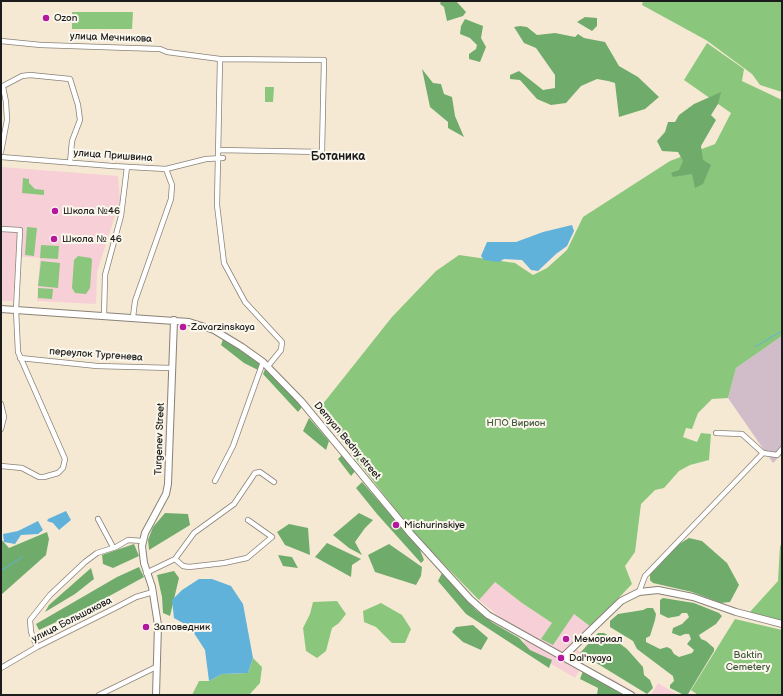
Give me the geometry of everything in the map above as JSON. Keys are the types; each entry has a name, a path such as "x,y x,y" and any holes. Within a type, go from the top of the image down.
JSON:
{"street":[{"name":"улица Мечникова","path":"1,40 41,45 160,49 175,53 220,59 324,60 322,152 219,150"},
{"path":"215,481 232,446 266,364 281,350 282,342 245,302 224,263 217,205 221,158 219,150 220,59"},
{"path":"1,152 7,120 6,102 2,87 22,76 30,75 64,78 70,79 78,105 80,120 72,141 70,163"},
{"name":"улица Пришвина","path":"1,157 166,169 206,159 221,158"},
{"path":"104,316 105,275 121,216 127,167"},
{"path":"133,318 135,301 171,199 172,185 166,169"},
{"path":"1,229 20,230 16,339 20,358 66,459 63,468 58,473 44,477 38,477 22,468 1,466"},
{"name":"Demyan Bedny street","path":"1,309 174,320 198,324 214,330 266,364 308,409 411,534 470,599 494,619 564,656 631,695"},
{"name":"Turgenev Street","path":"156,695 158,625 153,592 146,573 142,546 152,519 166,494 168,484 174,320"},
{"name":"переулок Тургенева","path":"20,358 97,366 172,368"},
{"path":"1,404 4,417 1,429"},
{"path":"716,433 742,434 763,453 776,455 782,448"},
{"path":"639,592 645,576 763,453"},
{"path":"146,573 175,559 194,533 234,504 255,473 260,472 274,482"},
{"path":"98,518 113,547"},
{"path":"175,559 183,566 189,567 224,564 247,558 272,537 248,520"},
{"path":"37,647 31,632 30,620 50,595 85,562 97,553 116,547 128,540 143,541"},
{"path":"564,656 621,601 639,592 658,590 693,597 736,612 782,624"},
{"name":"улица Большакова","path":"1,668 37,647 136,597 153,592"},
{"path":"99,695 156,667"}],"shaded area":[{"name":"Школа № 46","path":"1,167 118,176 120,200 97,272 96,304 37,301 40,258 16,256 13,301 1,301"},
{"path":"782,336 782,454 773,463 728,398 736,368"},
{"path":"494,581 522,603 552,623 574,614 591,627 573,646 587,658 575,678 522,647 528,634 506,622 479,600"},
{"path":"609,677 640,695 599,695"},
{"path":"658,683 678,695 651,695"}],"green space":[{"path":"441,1 456,1 466,12 463,16 447,21 444,7 440,4"},
{"path":"643,1 782,1 782,92 760,85 752,74 706,40 642,5"},
{"path":"72,12 133,12 132,29 72,29"},
{"path":"585,17 597,18 597,26 592,31 577,22"},
{"path":"465,19 483,26 481,38 486,47 480,62 469,59 469,54 476,49 477,45 470,38 460,34 461,26"},
{"path":"514,27 527,27 537,35 555,33 575,37 578,34 584,38 605,42 619,66 638,77 659,97 645,109 619,117 615,83 608,81 597,79 581,86 566,103 551,105 537,99 520,80 510,79 510,75 519,71 543,90 555,88 555,75 536,48 524,43"},
{"name":"НПО Вирион","path":"707,43 744,69 742,81 782,100 782,336 736,368 728,398 712,399 698,413 692,429 686,428 683,437 697,442 701,433 711,434 709,460 690,465 679,471 664,488 655,490 641,504 635,552 625,566 632,584 591,627 574,614 553,645 541,639 552,623 522,603 495,582 479,600 416,536 318,410 392,317 436,271 459,255 515,263 533,275 547,268 567,250 583,217 670,161 715,144 731,113 684,80"},
{"path":"422,69 433,83 441,84 444,94 452,97 455,116 464,137 448,128 448,122 430,107"},
{"path":"265,87 274,87 273,102 265,102"},
{"path":"721,92 718,104 711,115 716,120 701,146 703,160 711,165 703,184 695,188 692,174 673,177 671,173 679,170 683,161 678,152 662,151 657,141 665,132 668,122 675,122 679,115 694,104"},
{"path":"23,178 29,179 29,183 35,189 44,190 44,195 22,193"},
{"path":"27,227 37,228 34,256 25,255"},
{"path":"41,245 59,246 58,259 40,258"},
{"path":"78,256 91,258 92,260 90,288 86,294 75,293 72,288 74,260"},
{"path":"41,261 60,263 58,288 38,286"},
{"path":"38,288 53,289 52,299 38,298"},
{"path":"223,339 260,363 258,370 244,363 221,345"},
{"path":"266,367 295,396 302,407 298,412 263,374"},
{"path":"309,418 329,441 326,450 303,431"},
{"path":"343,454 356,470 351,476 338,459"},
{"path":"362,482 419,547 424,560 421,563 356,488"},
{"path":"165,513 188,514 190,525 149,550 148,540 153,527"},
{"path":"359,513 373,520 355,542 362,555 349,548 333,535"},
{"path":"289,524 308,528 310,555 285,545 277,532"},
{"path":"47,532 49,539 46,555 1,595 1,539 9,548"},
{"path":"689,538 702,541 727,563 739,585 730,602 721,603 692,592 653,583 650,580 650,573 679,544"},
{"path":"327,543 361,559 352,565 351,577 315,557"},
{"path":"134,544 139,556 113,568 103,564 102,555"},
{"path":"389,544 422,567 421,576 416,585 375,572 368,555"},
{"path":"782,544 782,622 748,614 778,581 780,546"},
{"path":"278,555 292,557 298,568 283,566"},
{"path":"139,567 144,577 93,605 39,630 36,624 117,577"},
{"path":"91,568 94,579 75,594 45,612 49,605"},
{"path":"174,571 179,578 170,616 163,613 162,597 157,575"},
{"path":"442,573 476,610 493,623 519,638 530,650 552,660 549,668 466,614 438,581"},
{"path":"663,598 694,603 719,613 722,616 716,624 699,635 701,639 706,641 714,648 714,651 688,694 684,695 670,688 670,685 674,681 673,676 637,649 633,641 610,627 610,621 618,614 653,608 656,614 655,620 650,636 646,638 646,642 660,649 667,647 679,657 692,653 694,650 687,644 691,639 689,634 680,636 672,633 673,628 682,624 689,617 687,613 682,613 679,616 668,618 660,614 660,600"},
{"path":"337,601 346,614 339,623 332,628 326,651 317,658 306,651 303,628 310,614 313,602"},
{"path":"381,603 402,615 411,629 405,643 392,643 376,627 364,622 363,611"},
{"name":"Baktin Cemetery","path":"735,619 782,630 782,695 698,695 691,690"},
{"path":"473,625 488,638 481,650 463,642 452,632 456,627"},
{"path":"598,633 604,633 627,649 643,667 644,675 650,680 653,688 647,694 580,653"},
{"path":"253,658 262,667 260,683 249,695 192,695 199,681 209,681 222,674 248,673"},
{"path":"583,671 623,695 597,695 598,688 580,679"}],"water":[{"path":"572,225 574,231 567,246 538,271 531,270 522,260 504,259 499,262 484,260 481,256 487,242 516,242 543,232"},
{"path":"66,511 71,520 59,530 53,523 47,521 48,519"},
{"path":"38,521 43,530 38,534 21,535 15,544 4,542 3,534 18,531"},
{"path":"199,579 212,579 231,586 243,604 253,658 248,673 222,674 209,681 205,650 190,627 174,618 172,600 182,590"}],"waterway":[{"path":"755,347 782,331"},
{"path":"1,571 22,557"}],"place":[{"name":"Ozon","path":"46,18"},
{"name":"Школа №46","path":"55,211"},
{"name":"Школа № 46","path":"54,239"},
{"name":"Zavarzinskaya","path":"183,327"},
{"name":"Michurinskiye","path":"396,525"},
{"name":"Заповедник","path":"146,627"},
{"name":"Мемориал","path":"566,639"},
{"name":"Dal'nyaya","path":"561,658"}],"district":[{"name":"Ботаника","path":"338,157"}]}
